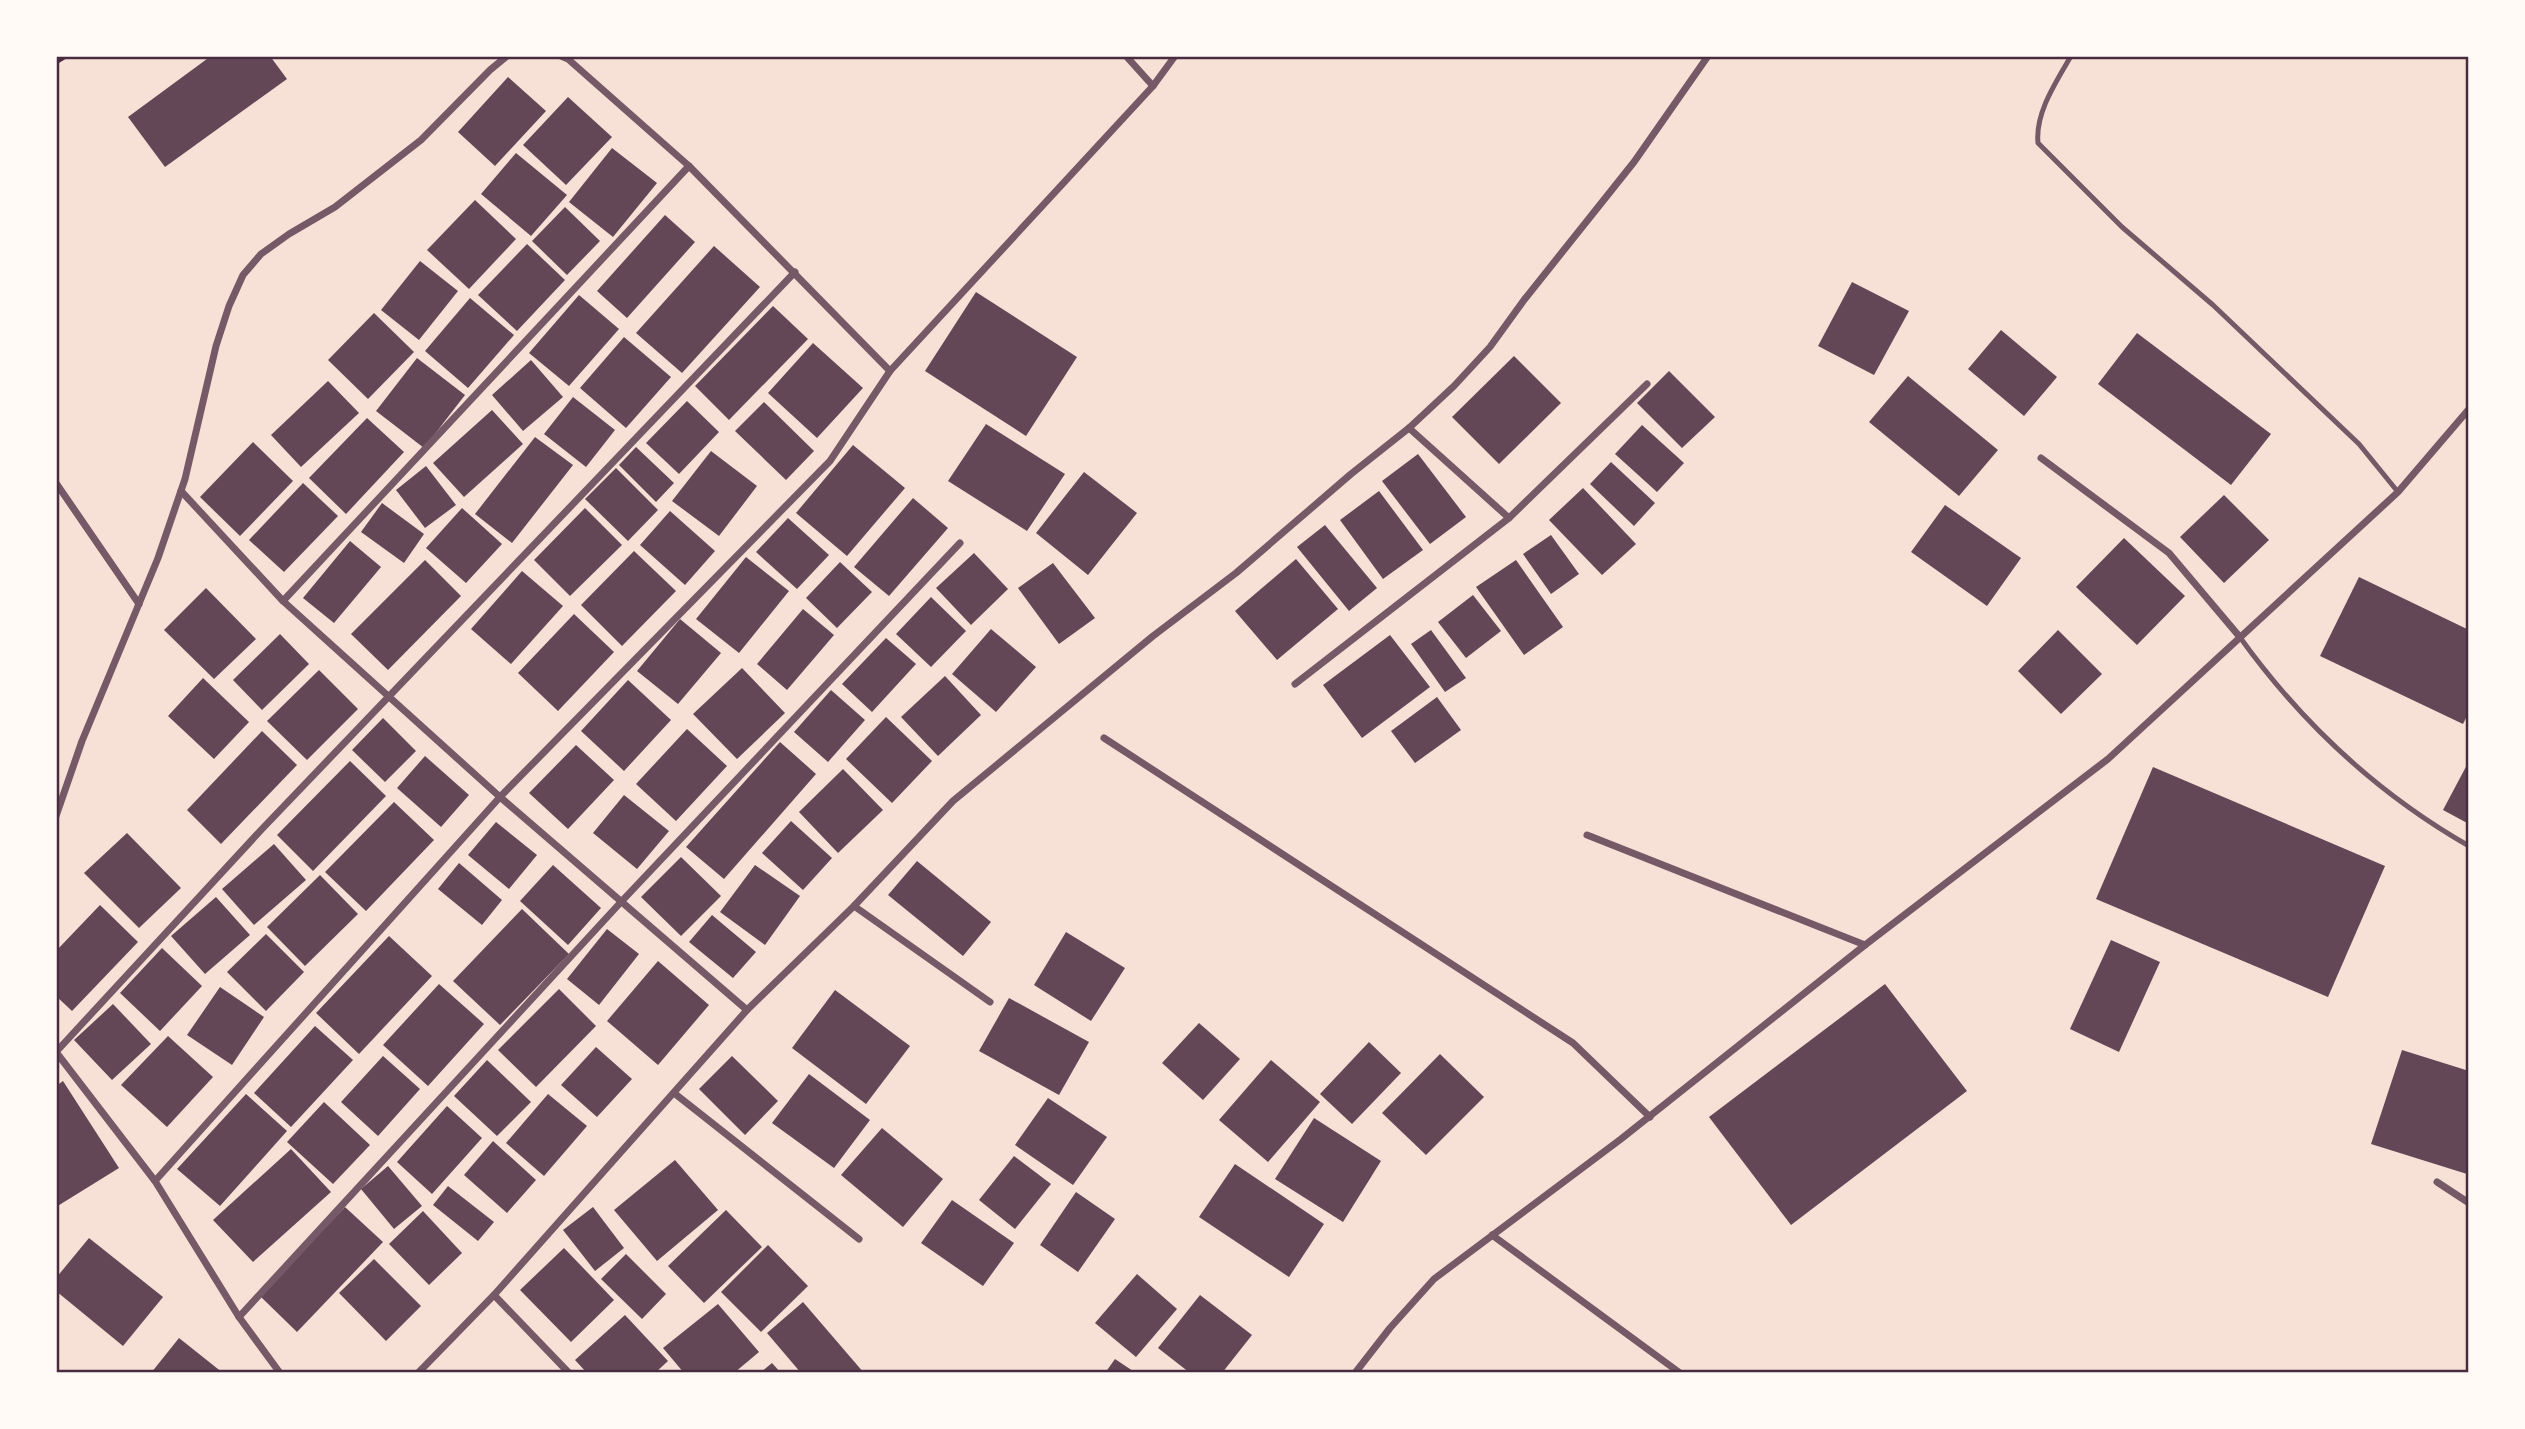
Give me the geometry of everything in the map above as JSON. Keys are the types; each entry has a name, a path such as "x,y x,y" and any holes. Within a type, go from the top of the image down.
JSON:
{"street":[{"path":"56,816 82,741 139,604 181,491 216,346 243,275 261,254 335,207 421,140 507,56"},
{"path":"561,56 568,59 689,166 890,371"},
{"path":"1126,56 1153,86"},
{"path":"155,1181 500,797 830,461 890,371 1153,86 1175,56"},
{"path":"418,1373 494,1295 747,1010 854,906 953,801 1142,645 1236,573 1409,428 1490,347 1634,162 1708,56"},
{"path":"283,601 689,166"},
{"path":"279,1372 239,1317 155,1181 56,1052 262,828 794,272"},
{"path":"1295,684 1509,518 1647,384"},
{"path":"1355,1373 1390,1328 1434,1279 1650,1117 1865,945 2108,759 2398,492 2469,409"},
{"path":"1409,428 1509,518"},
{"path":"2041,458 2169,553 2239,636"},
{"path":"56,483 139,604"},
{"path":"181,491 283,601 500,797 747,1010"},
{"path":"239,1317 621,902 960,543"},
{"path":"1104,738 1573,1043 1650,1117"},
{"path":"1587,835 1865,945"},
{"path":"854,906 990,1002"},
{"path":"674,1093 859,1239"},
{"path":"2437,1182 2469,1203"},
{"path":"1492,1235 1680,1373"},
{"path":"494,1295 569,1373"}],"lane":[{"path":"2071,56 2039,120 2038,144 2122,227 2213,305 2360,444 2398,492"},
{"path":"2239,636 2293,705 2323,736 2426,821 2469,846"}],"path":[{"path":"56,62 66,56"}],"building":[{"path":"211,56 270,56 287,79 165,167 128,117"},
{"path":"508,77 546,111 495,166 458,132"},
{"path":"568,97 612,137 566,185 523,145"},
{"path":"612,148 657,183 613,237 569,202"},
{"path":"516,153 567,195 531,236 481,194"},
{"path":"475,200 516,239 469,289 427,250"},
{"path":"565,207 600,241 567,275 532,241"},
{"path":"665,215 695,242 627,318 597,291"},
{"path":"527,244 565,280 517,331 478,295"},
{"path":"714,246 760,287 682,373 636,333"},
{"path":"420,261 458,291 419,340 381,310"},
{"path":"1852,282 1909,311 1874,375 1818,346"},
{"path":"976,292 1077,357 1026,436 925,371"},
{"path":"579,295 619,329 569,386 529,353"},
{"path":"470,298 514,335 468,388 425,351"},
{"path":"773,306 808,339 729,420 695,386"},
{"path":"374,313 414,352 368,399 328,360"},
{"path":"2001,330 2057,377 2024,416 1968,369"},
{"path":"2137,333 2271,434 2231,485 2098,384"},
{"path":"624,337 671,377 626,428 580,388"},
{"path":"813,343 863,388 817,438 768,393"},
{"path":"1514,356 1561,403 1499,464 1452,417"},
{"path":"417,358 465,395 424,448 376,411"},
{"path":"531,360 563,397 523,431 492,395"},
{"path":"1669,371 1715,417 1682,448 1637,403"},
{"path":"1908,376 1998,450 1959,496 1869,422"},
{"path":"328,381 359,413 301,467 271,435"},
{"path":"573,397 615,430 586,467 544,434"},
{"path":"687,401 719,432 679,474 646,443"},
{"path":"764,402 814,451 786,480 735,431"},
{"path":"492,410 523,444 464,497 433,463"},
{"path":"367,418 404,452 346,514 309,478"},
{"path":"986,424 1065,474 1027,531 948,481"},
{"path":"1642,425 1684,463 1657,492 1615,454"},
{"path":"535,437 573,465 512,543 475,514"},
{"path":"253,442 293,481 240,536 200,497"},
{"path":"853,445 905,488 847,556 796,513"},
{"path":"636,447 674,483 656,502 619,465"},
{"path":"711,451 757,486 719,536 672,501"},
{"path":"1418,454 1466,517 1430,544 1382,481"},
{"path":"1611,462 1655,503 1634,526 1590,484"},
{"path":"426,466 456,505 425,528 396,490"},
{"path":"616,468 658,510 628,541 585,499"},
{"path":"1084,472 1137,513 1088,575 1036,533"},
{"path":"303,483 338,516 284,572 249,540"},
{"path":"1583,488 1636,544 1602,575 1549,520"},
{"path":"1379,491 1423,550 1383,579 1340,520"},
{"path":"2224,495 2269,540 2224,583 2180,537"},
{"path":"913,498 948,528 889,596 854,567"},
{"path":"382,503 424,534 404,563 361,532"},
{"path":"1945,505 2021,558 1987,606 1911,552"},
{"path":"462,508 502,544 466,583 426,548"},
{"path":"585,508 622,545 570,596 534,560"},
{"path":"670,511 715,551 685,585 640,545"},
{"path":"788,518 829,555 797,589 756,552"},
{"path":"1325,525 1377,588 1349,611 1297,547"},
{"path":"1551,535 1579,574 1551,594 1523,554"},
{"path":"2124,538 2185,596 2137,645 2076,587"},
{"path":"350,541 381,567 334,623 303,598"},
{"path":"634,551 676,591 622,646 581,605"},
{"path":"974,553 1008,589 971,625 936,588"},
{"path":"746,557 789,591 739,653 696,619"},
{"path":"1296,559 1338,609 1277,660 1235,611"},
{"path":"425,560 461,596 388,670 351,634"},
{"path":"1516,560 1563,627 1524,655 1476,587"},
{"path":"840,562 872,592 837,628 806,598"},
{"path":"1053,563 1095,618 1059,644 1018,588"},
{"path":"522,571 563,606 511,664 471,629"},
{"path":"2359,577 2469,630 2469,712 2463,724 2320,656"},
{"path":"206,588 256,639 214,679 164,630"},
{"path":"1473,595 1501,631 1466,658 1438,622"},
{"path":"931,597 966,631 931,667 896,634"},
{"path":"803,609 834,635 787,690 757,664"},
{"path":"574,614 614,652 558,711 518,673"},
{"path":"680,619 721,653 678,704 637,671"},
{"path":"991,629 1036,667 996,712 952,674"},
{"path":"1431,630 1466,678 1445,692 1411,644"},
{"path":"2058,630 2102,674 2061,714 2018,671"},
{"path":"280,634 309,664 262,710 233,680"},
{"path":"1390,635 1430,687 1362,738 1323,685"},
{"path":"886,638 916,664 872,712 842,684"},
{"path":"742,668 785,713 737,759 693,714"},
{"path":"319,670 358,709 307,760 267,721"},
{"path":"945,676 981,715 938,756 901,717"},
{"path":"203,678 249,722 214,759 168,716"},
{"path":"628,680 671,720 624,771 581,731"},
{"path":"831,690 865,720 828,762 794,732"},
{"path":"1437,697 1461,730 1415,763 1391,731"},
{"path":"886,717 932,761 892,803 846,759"},
{"path":"383,718 416,751 385,782 352,750"},
{"path":"687,729 727,766 676,821 636,784"},
{"path":"262,731 297,765 221,844 187,810"},
{"path":"780,742 816,774 724,879 686,847"},
{"path":"576,745 614,780 568,829 529,793"},
{"path":"425,756 469,795 441,827 397,788"},
{"path":"350,761 386,796 313,871 277,835"},
{"path":"2469,761 2469,824 2443,810"},
{"path":"2153,767 2385,866 2328,997 2096,899"},
{"path":"843,769 883,810 838,853 799,812"},
{"path":"624,795 669,831 637,869 593,833"},
{"path":"394,802 434,840 366,911 325,872"},
{"path":"791,821 832,858 803,890 762,853"},
{"path":"496,822 537,855 509,889 468,855"},
{"path":"127,833 181,888 139,928 84,873"},
{"path":"274,844 306,880 254,925 222,889"},
{"path":"681,857 721,896 681,936 641,897"},
{"path":"917,861 991,922 963,956 888,895"},
{"path":"459,863 502,900 482,925 438,889"},
{"path":"553,865 601,908 568,945 520,901"},
{"path":"755,865 800,896 765,945 720,912"},
{"path":"320,875 358,914 305,966 267,927"},
{"path":"216,897 250,935 205,974 171,936"},
{"path":"100,905 138,942 72,1011 56,996 56,951"},
{"path":"522,909 569,954 500,1025 453,981"},
{"path":"712,915 756,952 733,978 689,942"},
{"path":"607,929 639,954 599,1005 567,979"},
{"path":"1066,932 1125,968 1091,1021 1034,985"},
{"path":"266,934 304,972 266,1011 227,972"},
{"path":"389,936 432,976 359,1054 316,1013"},
{"path":"2111,940 2160,962 2119,1052 2070,1029"},
{"path":"162,948 202,986 160,1031 120,993"},
{"path":"658,961 709,1005 658,1065 607,1021"},
{"path":"439,984 484,1024 428,1086 383,1045"},
{"path":"1885,984 1967,1091 1791,1225 1709,1117"},
{"path":"220,987 264,1017 232,1065 187,1035"},
{"path":"559,989 596,1026 536,1087 498,1050"},
{"path":"835,990 910,1046 866,1104 792,1048"},
{"path":"1009,998 1089,1042 1059,1095 979,1051"},
{"path":"113,1004 151,1044 112,1080 74,1040"},
{"path":"1199,1023 1240,1059 1203,1100 1162,1063"},
{"path":"315,1026 353,1060 291,1127 254,1093"},
{"path":"168,1036 213,1077 167,1127 121,1085"},
{"path":"1369,1042 1401,1073 1352,1124 1320,1094"},
{"path":"596,1047 632,1079 597,1117 561,1085"},
{"path":"2402,1050 2469,1071 2467,1174 2371,1144"},
{"path":"1440,1054 1484,1097 1426,1155 1382,1113"},
{"path":"383,1056 420,1089 378,1136 341,1102"},
{"path":"732,1056 778,1101 745,1135 699,1089"},
{"path":"487,1060 531,1102 497,1136 454,1096"},
{"path":"1271,1060 1320,1102 1268,1162 1219,1120"},
{"path":"809,1074 870,1120 834,1168 772,1123"},
{"path":"63,1081 119,1168 56,1207 56,1086"},
{"path":"246,1094 287,1131 220,1206 177,1169"},
{"path":"548,1094 587,1126 544,1176 506,1143"},
{"path":"1048,1098 1107,1137 1073,1185 1015,1145"},
{"path":"324,1102 370,1145 333,1184 287,1142"},
{"path":"447,1106 482,1138 432,1194 397,1162"},
{"path":"1314,1118 1381,1161 1343,1222 1275,1179"},
{"path":"882,1128 943,1179 903,1227 841,1175"},
{"path":"493,1141 536,1180 507,1213 464,1175"},
{"path":"291,1149 331,1192 253,1262 213,1220"},
{"path":"1014,1156 1051,1184 1015,1229 979,1200"},
{"path":"675,1160 718,1210 657,1261 614,1210"},
{"path":"1235,1164 1324,1224 1289,1277 1199,1217"},
{"path":"388,1166 422,1206 394,1229 361,1189"},
{"path":"448,1186 494,1222 478,1241 433,1205"},
{"path":"1076,1192 1115,1219 1078,1272 1040,1245"},
{"path":"952,1200 1014,1243 983,1286 921,1243"},
{"path":"345,1207 383,1242 297,1332 260,1296"},
{"path":"593,1207 624,1248 595,1271 563,1230"},
{"path":"726,1210 762,1247 704,1303 668,1266"},
{"path":"423,1211 462,1253 429,1285 389,1244"},
{"path":"89,1238 163,1297 123,1346 56,1291 56,1278"},
{"path":"768,1245 808,1286 761,1332 721,1292"},
{"path":"564,1248 614,1300 571,1342 520,1290"},
{"path":"626,1254 666,1294 642,1319 601,1279"},
{"path":"374,1259 421,1306 386,1341 339,1293"},
{"path":"1137,1274 1177,1309 1136,1357 1095,1323"},
{"path":"1200,1295 1252,1335 1222,1373 1190,1373 1158,1348"},
{"path":"803,1302 864,1373 801,1373 767,1333"},
{"path":"718,1304 759,1352 734,1373 684,1373 663,1348"},
{"path":"625,1315 668,1361 655,1373 587,1373 575,1360"},
{"path":"179,1338 223,1373 151,1373"},
{"path":"1115,1359 1136,1373 1105,1373"},
{"path":"772,1363 781,1373 760,1373"}]}
